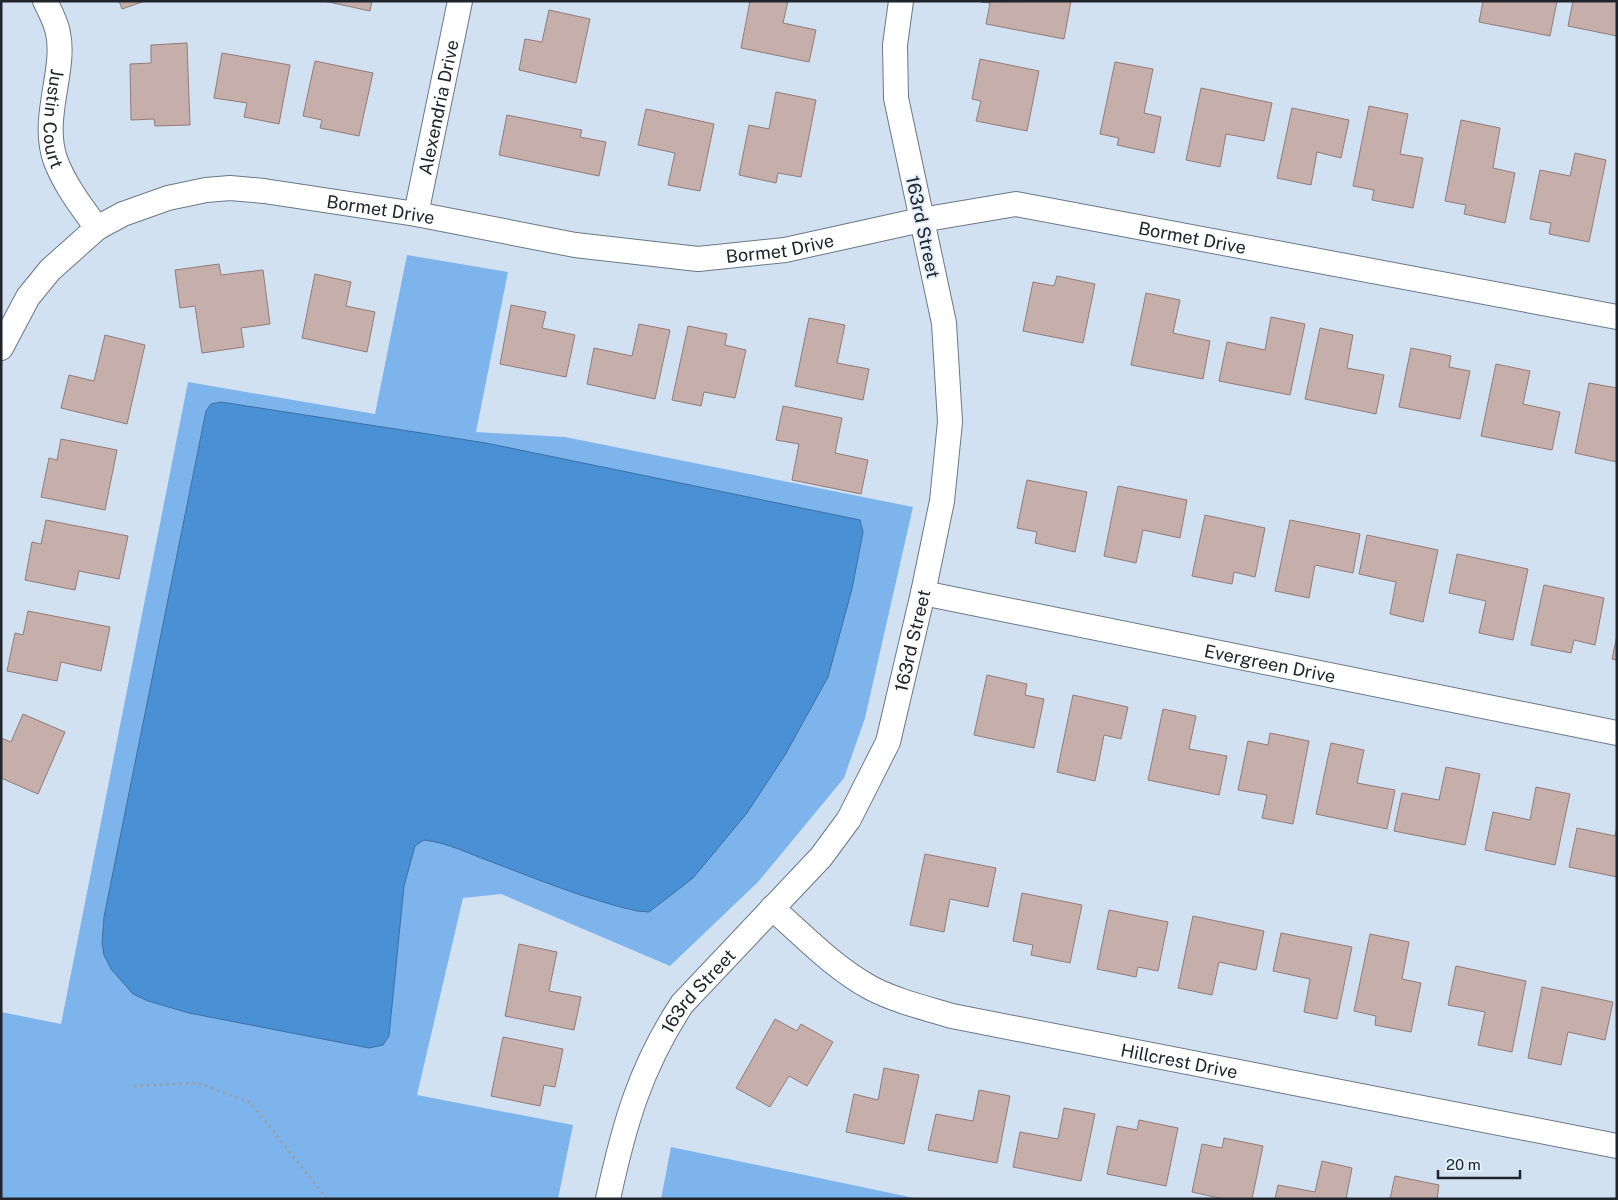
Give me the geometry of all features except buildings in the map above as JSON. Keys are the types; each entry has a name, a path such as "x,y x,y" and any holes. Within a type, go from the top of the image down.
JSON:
{"street":[{"name":"Justin Court","path":"45,1 58,34 58,57 52,104 51,131 54,158 68,186 96,228"},
{"name":"Alexendria Drive","path":"416,214 460,1"},
{"name":"163rd Street","path":"608,1199 621,1142 638,1087 665,1030 682,1004 820,857 849,819 888,742 923,593 942,501 950,422 944,323 896,98 895,45 902,1"},
{"name":"Bormet Drive","path":"1,348 13,323 45,277 96,228 123,214 168,198 206,190 230,188 264,191 416,214 575,244 698,259 785,250 921,220 1016,204 1617,317"},
{"name":"Evergreen Drive","path":"923,593 1617,733"},
{"name":"Hillcrest Drive","path":"772,908 844,971 872,988 906,1003 952,1016 1617,1146"}],"path":[{"path":"134,1086 198,1083 252,1103 327,1199"}],"shaded area":[{"path":"407,255 508,272 476,432 565,437 913,507 865,718 844,778 758,882 670,966 501,894 463,898 417,1095 573,1125 558,1199 1,1199 1,1012 61,1024 188,382 375,414"},
{"path":"221,402 486,443 860,520 863,532 852,589 828,677 785,755 747,813 693,878 649,912 637,911 546,883 450,846 424,840 415,846 404,886 389,1036 383,1045 369,1048 189,1013 148,1001 133,994 111,969 104,955 102,943 104,917 206,411 211,404"},
{"path":"671,1147 919,1199 661,1199"}]}
